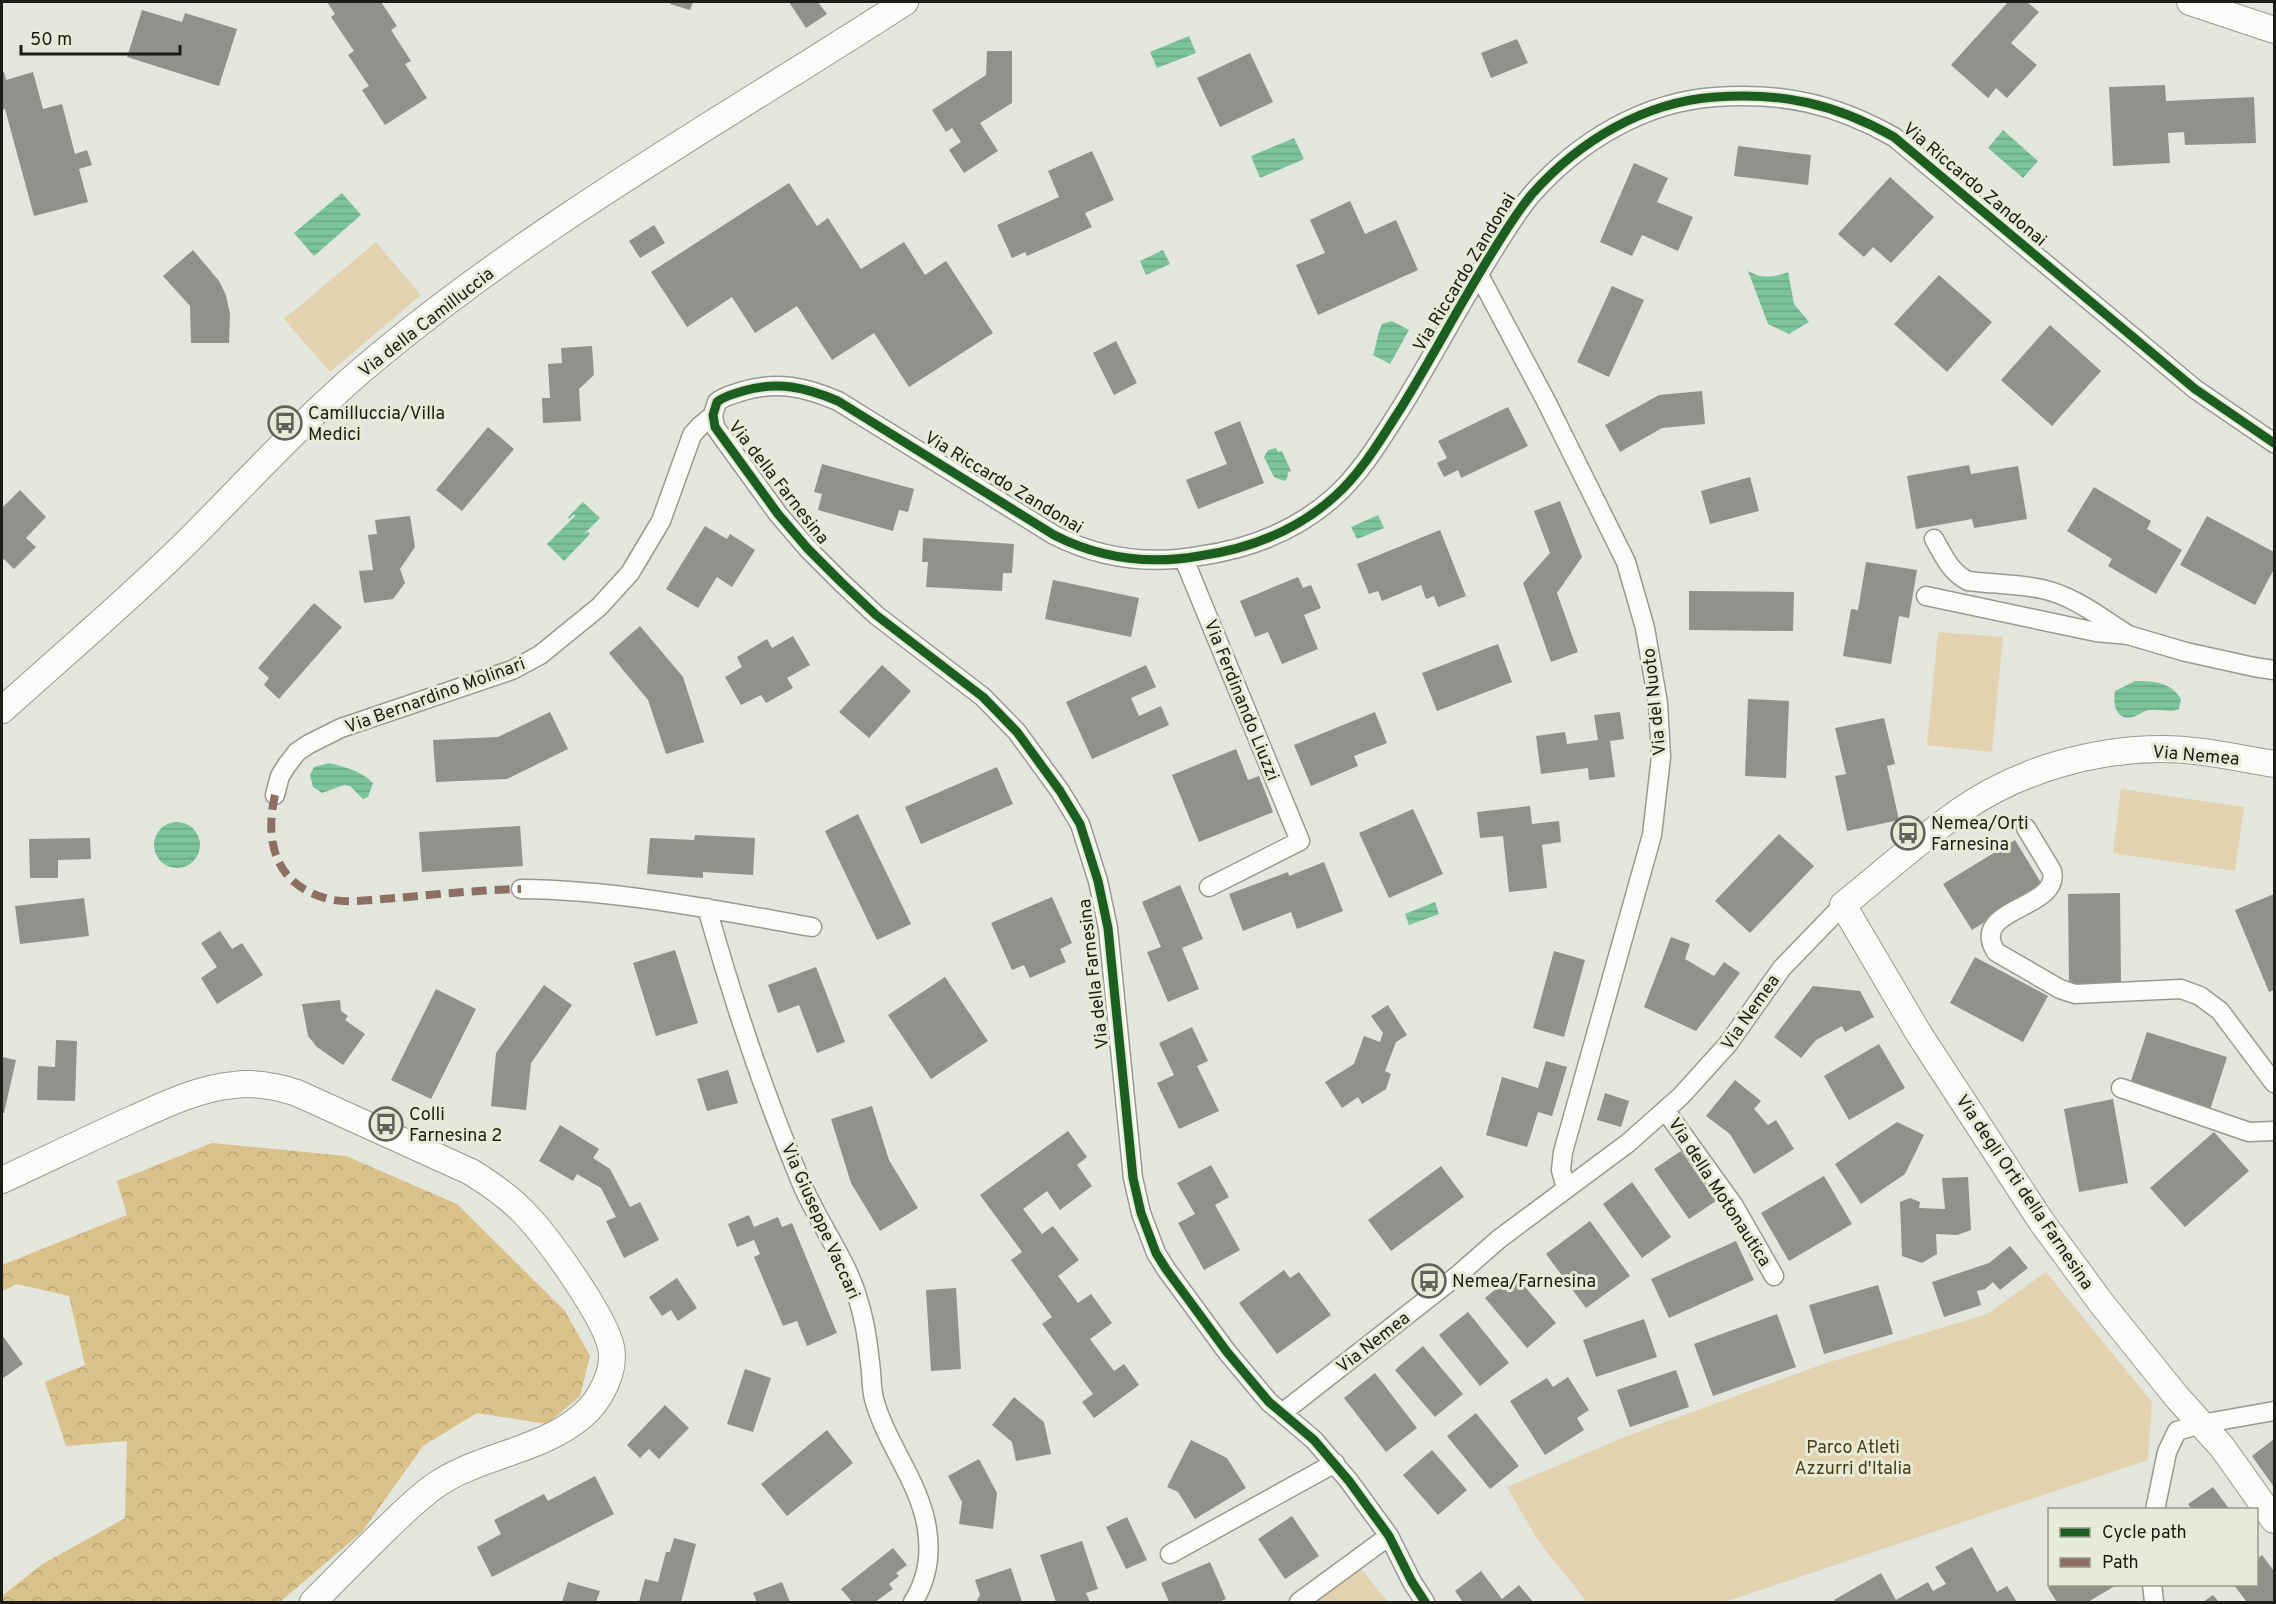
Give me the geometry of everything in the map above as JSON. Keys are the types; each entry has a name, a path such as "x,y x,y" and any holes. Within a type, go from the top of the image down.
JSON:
{"street":[{"name":"Via della Camilluccia","path":"2,710 177,551 327,402 410,331 475,282 570,216 875,10 905,2"},
{"path":"2190,2 2274,30"},
{"name":"Via Riccardo Zandonai","path":"713,416 715,405 721,399 740,392 769,385 807,388 838,401 1066,541 1109,556 1131,560 1184,559 1225,552 1271,537 1296,524 1334,497 1358,472 1377,446 1523,206 1541,185 1583,147 1621,124 1669,103 1706,97 1756,96 1807,101 1858,118 1894,137 2195,389 2274,443"},
{"name":"Via del Nuoto","path":"1479,275 1545,399 1626,562 1646,628 1658,703 1661,757 1652,835 1563,1152 1561,1170 1566,1189"},
{"name":"Via Bernardino Molinari","path":"275,795 280,776 287,765 309,744 341,728 512,670 540,656 599,607 630,573 661,521 689,442 700,426 713,416"},
{"name":"Via della Farnesina","path":"713,416 717,430 778,514 808,549 876,615 962,679 1001,714 1032,750 1060,790 1080,824 1098,881 1108,928 1133,1178 1141,1213 1156,1253 1227,1352 1269,1402 1314,1440 1335,1463 1389,1536"},
{"path":"1934,539 1952,571 1968,581 2040,588 2053,592 2092,611 2128,635"},
{"name":"Via Ferdinando Liuzzi","path":"1184,559 1300,841 1209,887"},
{"path":"1926,596 2096,632 2128,635 2186,652 2254,668 2274,670"},
{"name":"Via Nemea","path":"1282,1413 1458,1275 1499,1239 1628,1143 1702,1076 1793,954 1843,905 1960,811 2000,788 2039,771 2098,755 2144,750 2181,750 2274,764"},
{"path":"2026,828 2052,871 2054,879 2043,893 1995,924 1990,932 1990,942 1996,952 2060,989 2075,994 2181,989 2200,996 2220,1011 2274,1083"},
{"path":"520,889 583,890 707,908 812,927"},
{"name":"Via degli Orti della Farnesina","path":"1843,905 1919,1034 2041,1221 2102,1304 2222,1447 2274,1520"},
{"name":"Via Giuseppe Vaccari","path":"707,908 732,992 790,1155 813,1210 849,1275 856,1294 870,1363 874,1399 925,1518 928,1538 926,1571 913,1602"},
{"path":"2,1180 156,1109 194,1094 236,1084 266,1085 297,1093 471,1173 494,1187 520,1210 547,1241 594,1310 605,1330 611,1348 608,1376 596,1402 584,1415 567,1427 465,1470 432,1488 416,1500 314,1602"},
{"path":"2121,1088 2249,1132 2274,1131"},
{"name":"Via della Motonautica","path":"1665,1110 1734,1206 1774,1276"},
{"path":"2155,1508 2164,1463 2174,1434 2182,1428 2274,1412"},
{"path":"1170,1554 1335,1463"},
{"path":"1299,1602 1389,1536 1425,1602"},
{"path":"2152,1586 2154,1602"}],"green space":[{"path":"376,242 421,295 330,372 284,319"},
{"path":"1938,632 2003,637 1992,752 1927,745"},
{"path":"2121,789 2244,807 2235,871 2113,853"},
{"path":"212,1143 346,1156 457,1204 565,1311 590,1356 580,1396 547,1424 477,1413 423,1446 362,1532 280,1602 2,1602 2,1596 41,1565 125,1518 127,1441 66,1446 45,1382 85,1365 69,1296 17,1284 2,1291 2,1265 127,1215 117,1181"},
{"name":"Parco Atleti Azzurri d'Italia","path":"2046,1272 2152,1402 2148,1460 1725,1602 1587,1602 1539,1542 1507,1487 1627,1436 1823,1364 1987,1314"},
{"path":"1361,1569 1388,1602 1316,1602 1320,1598"}],"shaded area":[{"path":"1189,36 1196,53 1157,68 1150,52"},
{"path":"2003,130 2038,161 2023,178 1988,148"},
{"path":"1294,138 1304,159 1260,178 1251,156"},
{"path":"342,193 361,215 314,256 294,233"},
{"path":"1163,250 1170,264 1146,275 1140,261"},
{"path":"1748,271 1768,277 1788,272 1794,304 1809,322 1789,334 1768,324"},
{"path":"1392,321 1409,330 1390,364 1373,355 1382,324"},
{"path":"1276,448 1278,452 1282,451 1291,471 1288,472 1287,479 1284,481 1274,477 1264,457 1268,450"},
{"path":"583,502 600,518 583,535 588,532 590,534 564,561 547,544 575,516 574,514 569,519 568,517"},
{"path":"1378,515 1384,528 1357,539 1351,527"},
{"path":"2135,681 2155,682 2172,689 2181,699 2179,709 2148,710 2133,717 2122,716 2116,710 2115,691"},
{"path":"329,763 353,770 369,779 373,783 368,797 363,799 350,786 344,785 322,793 313,787 310,775 314,767"},
{"path":"177,822 186,823 193,829 199,836 199,854 193,861 186,867 177,868 168,867 161,861 155,854 154,845 155,836 161,829 168,823"},
{"path":"1435,902 1439,914 1409,925 1405,914"}],"building":[{"path":"327,2 381,2 397,26 391,30 411,61 405,64 427,98 385,125 362,90 369,86 348,55 354,51 331,17 335,14"},
{"path":"671,2 693,2 690,10 670,4"},
{"path":"789,2 818,2 827,14 806,28"},
{"path":"2008,2 2027,2 2039,12 2011,43 2037,65 2007,98 1996,88 1988,98 1951,65"},
{"path":"142,10 182,22 185,13 237,29 219,86 127,57"},
{"path":"1517,39 1528,63 1491,78 1481,53"},
{"path":"987,51 1012,51 1012,103 980,123 998,151 964,173 949,150 961,142 952,128 946,132 932,110 986,75"},
{"path":"1250,53 1273,102 1220,127 1197,78"},
{"path":"4,72 6,80 33,72 43,109 62,104 75,154 87,150 92,165 79,169 88,202 34,216 5,109 2,110 2,73"},
{"path":"2165,85 2166,101 2254,97 2256,143 2185,145 2184,132 2168,133 2170,163 2113,166 2109,87"},
{"path":"1738,146 1811,155 1808,185 1734,176"},
{"path":"1092,151 1114,200 1085,213 1092,227 1027,256 1025,252 1012,258 997,225 1059,197 1048,171"},
{"path":"1634,163 1668,178 1657,202 1693,217 1678,251 1642,235 1632,256 1600,242"},
{"path":"1890,177 1934,217 1891,263 1873,247 1864,257 1838,234"},
{"path":"789,183 817,226 828,218 861,269 904,242 925,275 946,261 993,333 909,387 874,333 832,360 797,306 755,333 732,297 687,327 651,272"},
{"path":"1350,201 1365,234 1396,220 1418,270 1318,315 1296,265 1325,253 1310,220"},
{"path":"654,225 665,243 640,258 629,241"},
{"path":"193,250 219,281 226,295 230,314 229,343 191,343 190,306 163,276"},
{"path":"1939,275 1992,322 1947,372 1894,324"},
{"path":"1612,286 1644,300 1609,377 1577,362"},
{"path":"2050,325 2101,371 2052,426 2001,380"},
{"path":"1116,341 1137,383 1114,395 1093,353"},
{"path":"592,346 594,375 579,389 581,421 543,423 542,398 550,398 548,364 562,363 561,348"},
{"path":"1702,391 1705,424 1662,428 1620,452 1605,425 1659,395"},
{"path":"1508,407 1528,446 1461,478 1458,470 1444,477 1437,463 1447,458 1438,441"},
{"path":"1240,421 1264,483 1198,509 1186,480 1227,464 1214,432"},
{"path":"488,427 514,449 462,511 436,490"},
{"path":"822,464 914,489 908,512 899,510 893,531 818,510 822,494 814,492"},
{"path":"1969,465 1971,474 2018,466 2027,519 1974,528 1972,519 1916,529 1907,476"},
{"path":"1750,477 1759,511 1710,524 1701,491"},
{"path":"2094,487 2151,521 2147,529 2182,550 2156,594 2108,566 2112,559 2067,531"},
{"path":"20,490 46,517 26,538 36,547 14,569 4,559 2,562 2,508"},
{"path":"1560,501 1582,557 1557,593 1578,652 1551,662 1523,583 1550,553 1534,511"},
{"path":"410,516 415,547 400,569 405,583 393,599 364,603 359,571 373,570 368,535 377,534 375,520"},
{"path":"2207,516 2274,552 2274,569 2255,605 2180,565"},
{"path":"705,526 727,539 730,534 755,550 732,587 717,577 698,608 666,589"},
{"path":"1440,530 1466,596 1438,607 1434,596 1426,599 1421,585 1382,601 1378,591 1369,594 1357,564"},
{"path":"923,538 1014,544 1012,573 1003,573 1002,591 926,587 928,562 922,562"},
{"path":"1866,562 1917,570 1909,618 1899,616 1891,664 1843,656 1851,609 1858,610"},
{"path":"1298,577 1303,588 1311,585 1321,608 1304,615 1318,649 1282,664 1268,632 1255,637 1240,601"},
{"path":"1053,580 1139,598 1131,637 1045,619"},
{"path":"1689,591 1794,592 1793,631 1689,630"},
{"path":"314,603 342,627 279,699 264,685 269,678 258,668"},
{"path":"640,626 683,677 704,742 666,754 648,700 609,653"},
{"path":"793,636 810,665 787,678 793,688 766,703 761,695 741,705 725,677 742,667 737,657 767,639 772,648"},
{"path":"1498,644 1512,682 1437,711 1422,673"},
{"path":"882,665 911,691 869,738 839,712"},
{"path":"1146,665 1156,687 1131,698 1139,716 1161,706 1169,725 1092,759 1066,702"},
{"path":"1748,699 1789,701 1786,778 1745,776"},
{"path":"550,712 568,749 507,779 436,782 433,740 498,737"},
{"path":"1375,712 1387,743 1354,756 1358,766 1311,786 1294,745"},
{"path":"1620,712 1624,739 1610,741 1615,777 1589,780 1588,768 1541,774 1536,736 1565,732 1567,744 1598,740 1594,715"},
{"path":"1884,718 1895,764 1887,766 1899,820 1847,831 1835,776 1846,774 1835,728"},
{"path":"1236,749 1248,780 1259,776 1273,812 1199,842 1172,775"},
{"path":"997,767 1013,804 921,844 905,807"},
{"path":"1530,806 1532,824 1559,821 1561,842 1542,845 1547,888 1509,892 1503,836 1480,838 1477,812"},
{"path":"1413,809 1443,874 1389,898 1359,833"},
{"path":"858,814 911,924 877,940 825,831"},
{"path":"520,826 523,866 422,872 419,832"},
{"path":"1779,834 1814,866 1750,933 1715,901"},
{"path":"695,835 755,838 753,875 703,872 703,878 647,874 650,838 694,840"},
{"path":"90,838 91,859 58,860 58,878 30,878 29,839"},
{"path":"2015,840 2043,886 1972,930 1943,884"},
{"path":"1324,862 1343,911 1297,929 1291,912 1243,931 1229,894 1288,872 1289,876"},
{"path":"1180,885 1203,939 1182,948 1199,989 1168,1002 1147,952 1161,947 1142,902"},
{"path":"2120,893 2121,983 2069,984 2068,894"},
{"path":"2274,894 2274,990 2269,992 2235,910"},
{"path":"1052,897 1072,943 1060,949 1066,962 1030,978 1024,965 1012,970 991,923"},
{"path":"84,898 89,936 20,944 15,906"},
{"path":"220,931 232,949 242,943 263,975 217,1004 201,978 217,967 201,943"},
{"path":"1671,937 1690,944 1685,959 1714,976 1724,962 1740,973 1696,1031 1644,1007"},
{"path":"675,950 698,1023 656,1036 633,963"},
{"path":"1554,951 1585,960 1564,1037 1533,1028"},
{"path":"1975,957 2048,996 2023,1042 1950,1003"},
{"path":"816,967 845,1042 817,1053 799,1005 778,1013 768,985"},
{"path":"945,977 988,1041 931,1079 888,1015"},
{"path":"544,985 572,1005 531,1063 526,1110 491,1106 496,1053"},
{"path":"1813,986 1860,991 1874,1017 1845,1032 1842,1026 1816,1040 1801,1058 1774,1037"},
{"path":"436,989 476,1009 431,1099 391,1080"},
{"path":"340,1000 341,1011 348,1016 345,1020 365,1034 343,1065 317,1047 308,1036 302,1004"},
{"path":"1388,1005 1407,1035 1396,1042 1385,1071 1391,1074 1386,1089 1362,1104 1358,1097 1342,1108 1325,1082 1354,1064 1364,1036 1380,1042 1383,1033 1371,1016"},
{"path":"1192,1027 1208,1061 1197,1066 1219,1111 1179,1129 1157,1083 1174,1075 1159,1043"},
{"path":"2147,1032 2227,1057 2210,1110 2130,1084"},
{"path":"56,1040 77,1041 75,1101 37,1100 38,1066 55,1067"},
{"path":"1879,1044 1905,1088 1849,1120 1824,1076"},
{"path":"2,1057 16,1060 4,1113 2,1113"},
{"path":"1546,1061 1567,1067 1552,1116 1538,1112 1527,1147 1486,1135 1502,1077 1538,1088"},
{"path":"728,1070 738,1103 707,1111 697,1079"},
{"path":"1735,1080 1761,1101 1754,1109 1768,1125 1776,1120 1794,1149 1754,1174 1730,1134 1706,1116"},
{"path":"1605,1093 1629,1101 1621,1127 1597,1120"},
{"path":"2113,1099 2128,1183 2079,1192 2064,1109"},
{"path":"872,1106 889,1160 918,1208 880,1231 851,1183 831,1119"},
{"path":"1897,1122 1924,1135 1905,1174 1861,1204 1835,1164"},
{"path":"560,1125 599,1149 593,1158 610,1169 630,1207 640,1202 659,1240 624,1258 606,1221 616,1217 601,1188 577,1174 573,1181 539,1161"},
{"path":"1068,1131 1087,1157 1077,1165 1092,1186 1060,1210 1047,1191 1023,1209 1042,1234 1053,1226 1079,1260 1058,1276 1078,1303 1091,1294 1112,1323 1090,1339 1114,1371 1124,1364 1139,1385 1094,1418 1082,1402 1093,1394 1042,1324 1052,1317 1011,1260 1022,1252 980,1195"},
{"path":"2214,1132 2249,1171 2185,1227 2150,1188"},
{"path":"1681,1151 1716,1201 1689,1219 1654,1169"},
{"path":"1211,1165 1229,1197 1215,1205 1240,1250 1204,1270 1178,1223 1195,1214 1177,1183"},
{"path":"1441,1166 1464,1197 1391,1251 1368,1220"},
{"path":"1824,1176 1852,1224 1789,1261 1761,1213"},
{"path":"1968,1177 1971,1230 1957,1235 1936,1234 1937,1254 1922,1263 1902,1256 1900,1202 1910,1198 1920,1202 1919,1208 1945,1209 1942,1178"},
{"path":"1632,1182 1671,1237 1642,1258 1603,1204"},
{"path":"749,1215 754,1227 778,1217 782,1227 792,1223 837,1333 807,1346 797,1321 783,1326 754,1257 760,1254 754,1240 737,1247 728,1224"},
{"path":"1590,1221 1630,1276 1586,1308 1546,1254"},
{"path":"1736,1241 1754,1280 1669,1318 1651,1279"},
{"path":"2010,1246 2028,1268 2000,1290 1993,1282 1985,1289 1977,1291 1981,1305 1944,1317 1932,1282 1989,1263"},
{"path":"1284,1270 1290,1278 1299,1272 1331,1315 1277,1354 1239,1303"},
{"path":"1514,1274 1556,1323 1527,1348 1485,1298"},
{"path":"677,1278 697,1308 678,1321 671,1310 662,1316 649,1297"},
{"path":"1878,1285 1893,1334 1824,1354 1809,1305"},
{"path":"956,1288 961,1369 931,1371 926,1290"},
{"path":"1468,1312 1509,1363 1480,1386 1439,1335"},
{"path":"1777,1314 1796,1367 1713,1396 1694,1344"},
{"path":"1644,1319 1657,1357 1596,1377 1583,1340"},
{"path":"2,1335 23,1364 2,1379"},
{"path":"1423,1346 1463,1394 1435,1417 1395,1370"},
{"path":"745,1369 771,1378 753,1432 727,1424"},
{"path":"1676,1370 1689,1407 1630,1427 1617,1390"},
{"path":"1375,1373 1417,1428 1386,1452 1344,1398"},
{"path":"1568,1377 1589,1410 1577,1418 1584,1430 1545,1455 1510,1401 1547,1378 1553,1387"},
{"path":"1014,1397 1044,1422 1051,1454 1016,1461 1012,1442 992,1425"},
{"path":"665,1405 689,1428 659,1459 649,1449 640,1458 627,1445"},
{"path":"1476,1413 1519,1466 1490,1489 1447,1436"},
{"path":"827,1430 853,1463 787,1516 761,1484"},
{"path":"2274,1439 2274,1487 2252,1456"},
{"path":"1191,1440 1227,1458 1246,1488 1195,1519 1178,1492 1167,1487"},
{"path":"1432,1450 1467,1490 1438,1515 1403,1475"},
{"path":"979,1459 997,1493 993,1529 959,1524 962,1502 948,1476"},
{"path":"595,1476 614,1514 492,1577 477,1547 501,1534 494,1520 544,1494 548,1501"},
{"path":"2213,1487 2229,1508 2191,1508 2188,1504"},
{"path":"1292,1516 1319,1556 1285,1579 1258,1539"},
{"path":"1127,1517 1147,1560 1126,1569 1106,1527"},
{"path":"674,1538 696,1544 681,1602 639,1602 645,1579 658,1582 666,1552 670,1552"},
{"path":"1082,1541 1098,1589 1086,1593 1090,1602 1056,1602 1040,1555"},
{"path":"1972,1547 1997,1592 2007,1586 2017,1602 1835,1602 1834,1600 1881,1573 1896,1600 1928,1582 1933,1591 1946,1584 1935,1567"},
{"path":"893,1548 907,1565 896,1573 899,1576 889,1584 893,1589 875,1602 852,1602 841,1589"},
{"path":"2262,1555 2274,1571 2274,1602 2247,1602 2235,1586 2258,1586 2258,1558"},
{"path":"1210,1562 1226,1599 1219,1602 1169,1602 1161,1583"},
{"path":"1011,1568 1022,1602 976,1602 980,1595 975,1580"},
{"path":"1481,1571 1502,1599 1519,1585 1533,1602 1463,1602 1455,1591"},
{"path":"568,1582 600,1591 596,1602 562,1602"},
{"path":"782,1582 790,1602 757,1602 753,1593"},
{"path":"2051,1586 2115,1586 2088,1602 2057,1602 2048,1588"},
{"path":"2213,1595 2219,1602 2203,1602"}],"marked path":[{"path":"275,795 271,830 278,860 286,873 311,893 329,899 353,901 521,889"}],"cycle path":[{"path":"1425,1602 1412,1582 1389,1536 1349,1481 1314,1440 1269,1402 1227,1352 1156,1253 1141,1213 1133,1178 1108,928 1098,881 1080,824 1060,791 1017,732 983,697 876,615 808,549 778,514 715,427 713,415 717,402 743,391 768,386 803,389 826,396 838,401 1054,535 1089,550 1125,558 1161,560 1236,549 1271,537 1304,520 1334,497 1353,477 1401,408 1515,216 1532,194 1570,157 1614,128 1663,107 1689,100 1715,97 1763,96 1830,109 1851,116 1894,137 2195,389 2274,443"}],"place":[{"name":"Camilluccia/Villa Medici","path":"285,423"},
{"name":"Nemea/Orti Farnesina","path":"1908,833"},
{"name":"Colli Farnesina 2","path":"386,1124"},
{"name":"Nemea/Farnesina","path":"1429,1281"}]}
